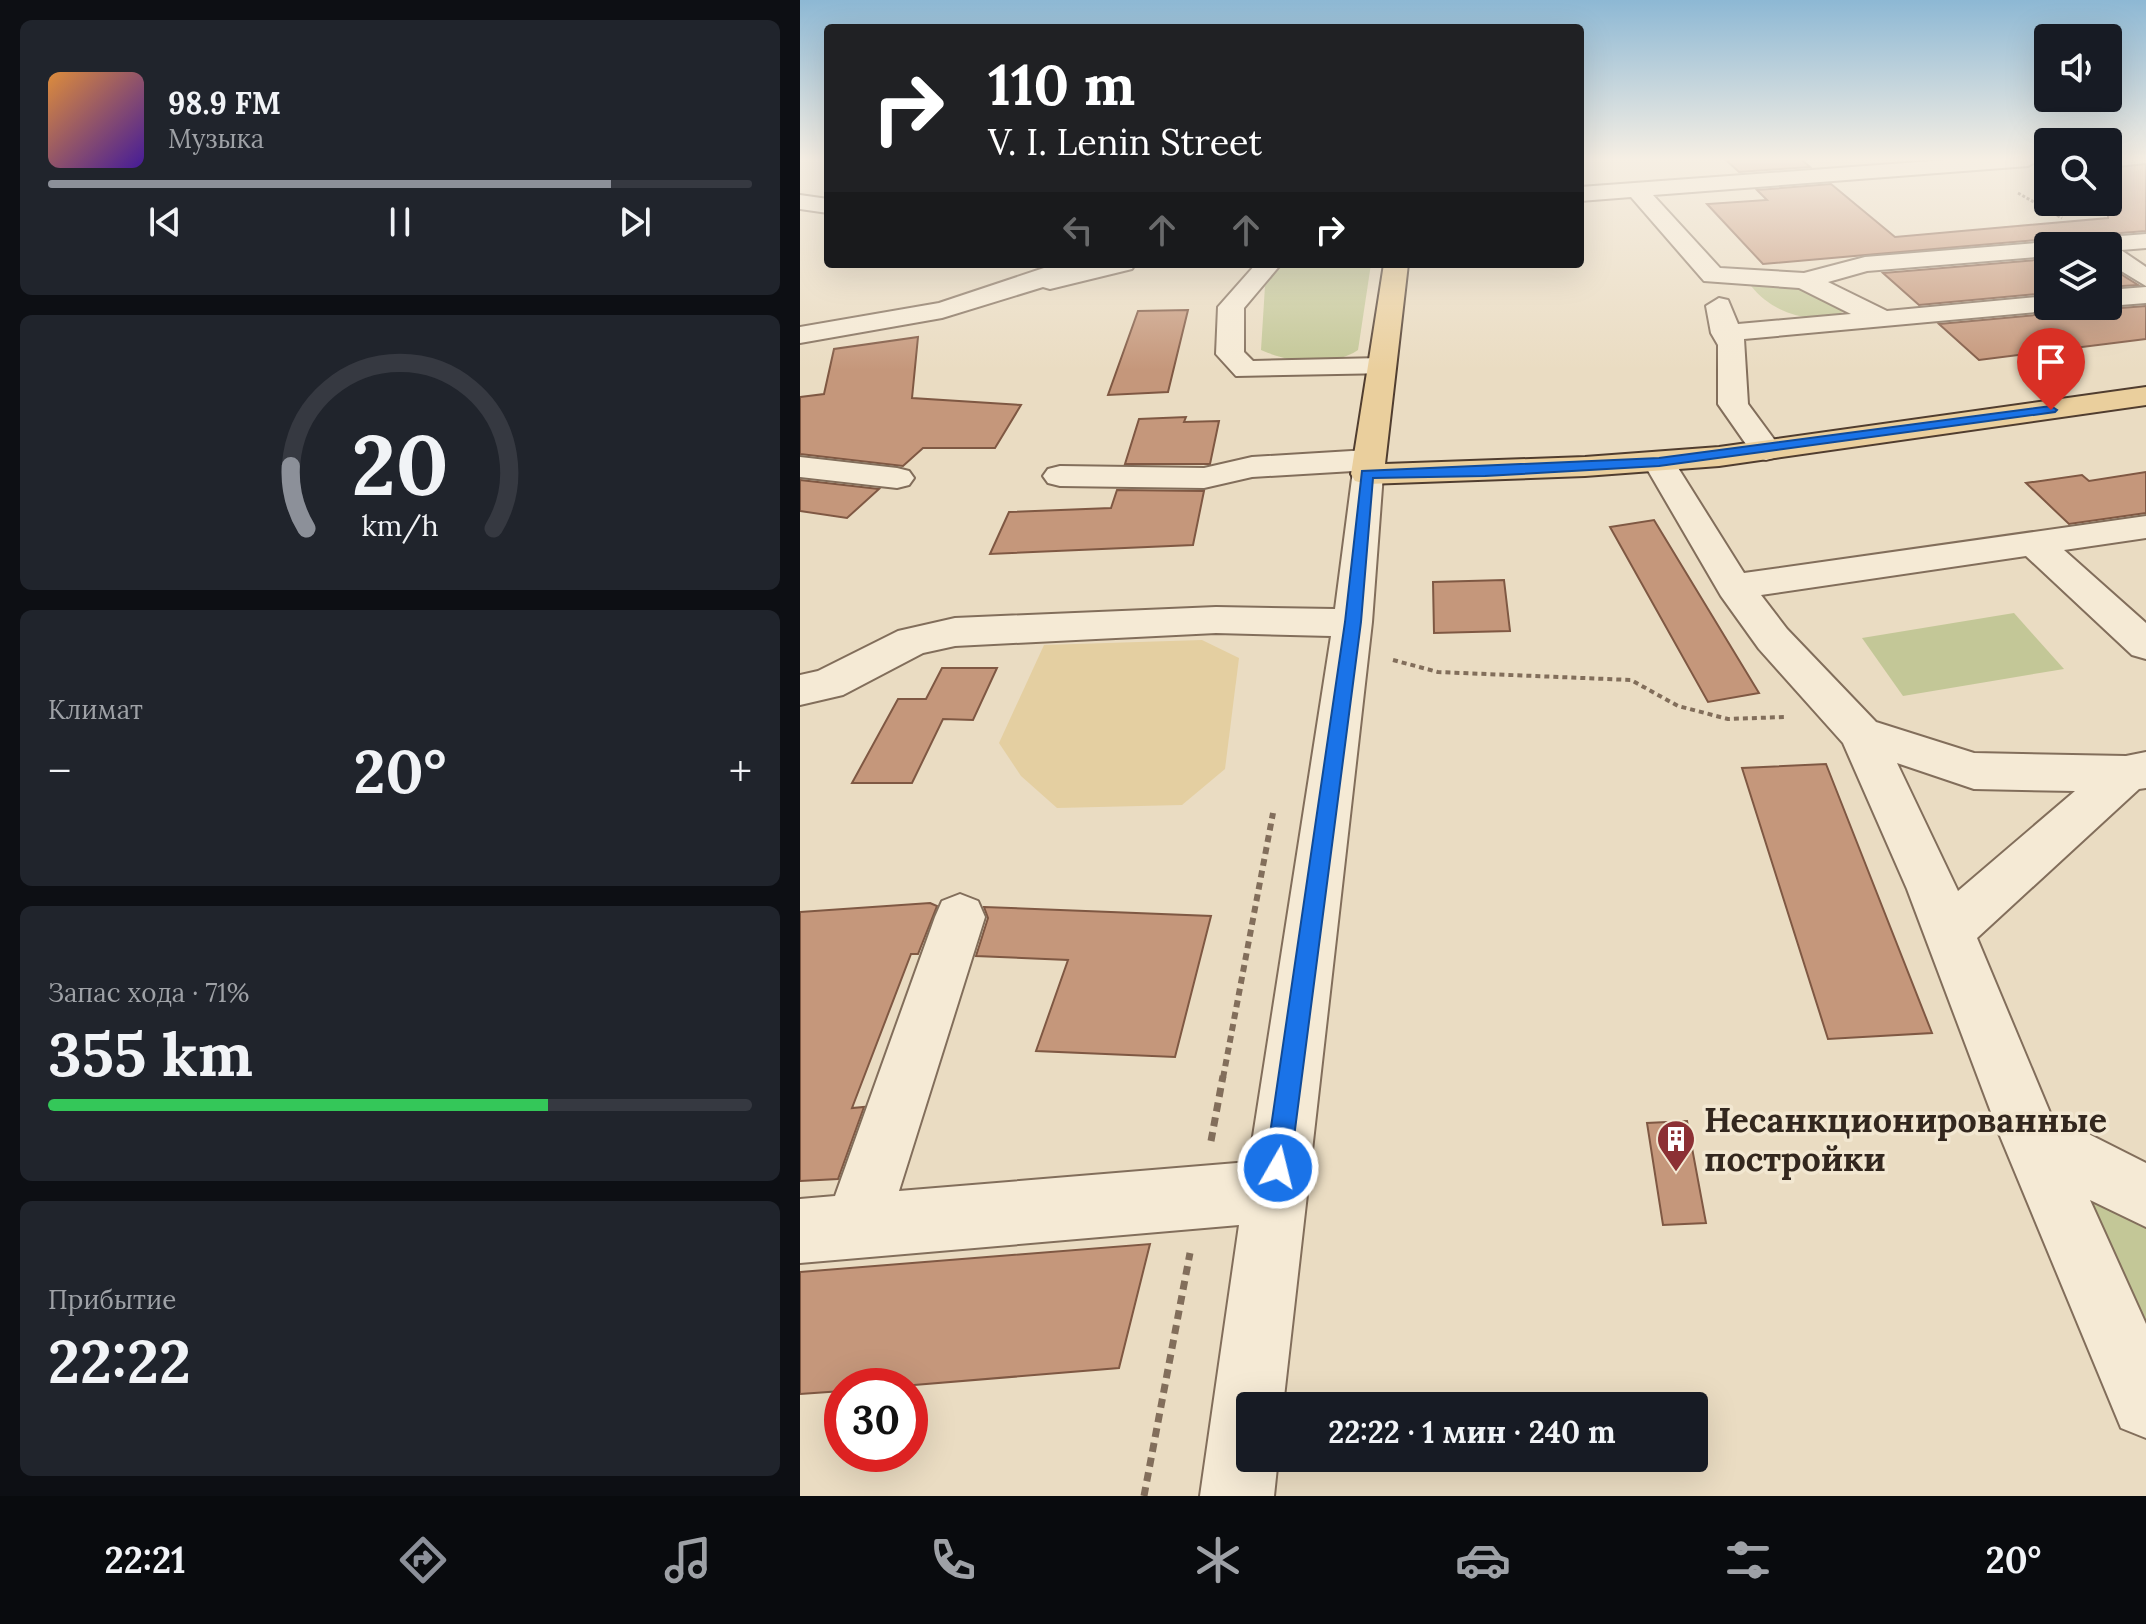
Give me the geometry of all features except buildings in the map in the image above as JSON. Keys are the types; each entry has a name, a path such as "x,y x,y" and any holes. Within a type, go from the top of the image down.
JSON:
{"main road":[{"path":"1395,268 1367,467 1485,472 1659,462 1766,450 2146,396"}],"street":[{"path":"1672,230 1713,276 1725,333 1732,345 1733,404 1766,450"},
{"path":"2122,244 2146,241"},
{"path":"1713,276 1805,281 1865,264 2034,250"},
{"path":"2122,265 2145,281"},
{"path":"800,335 895,322 979,302 1067,268"},
{"path":"1020,287 1105,268"},
{"path":"1265,268 1231,307 1230,354 1246,370 1381,367"},
{"path":"1805,281 1883,319"},
{"path":"2122,292 2145,281"},
{"path":"1725,333 2034,305"},
{"path":"1659,462 1734,587 1773,639 1850,725 1949,931 2030,1136 2146,1403"},
{"path":"800,467 897,478"},
{"path":"1060,476 1204,478 1252,467 1367,467 1351,640 1275,1191 1237,1496"},
{"path":"1734,587 2146,527"},
{"path":"2036,545 2146,645"},
{"path":"800,690 828,684 912,641 955,632 1216,620 1303,624 1351,640"},
{"path":"1850,725 1974,771 2136,772"},
{"path":"1949,931 2136,772"},
{"path":"960,917 828,1228 1275,1191"},
{"path":"2030,1136 2146,1196"}],"path":[{"path":"1351,640 1438,672 1631,680 1678,706 1728,719 1850,725"},
{"path":"1144,1496 1274,809"}],"green space":[{"path":"1278,268 1370,268 1358,350 1336,359 1310,362 1261,350 1265,286"},
{"path":"1784,280 1849,309 1823,317 1796,315 1771,304 1751,286 1757,281"},
{"path":"2014,613 2064,669 1903,696 1862,638"},
{"path":"2082,1191 2146,1217 2146,1350"}],"sand":[{"path":"1202,640 1239,658 1225,769 1182,805 1057,808 1021,776 999,743 1044,645"}],"place":[{"name":"Несанкционированные постройки","path":"1676,1173"}],"route":[{"path":"1278,1168 1353,622 1367,474 1485,472 1659,462 2051,410"}]}
